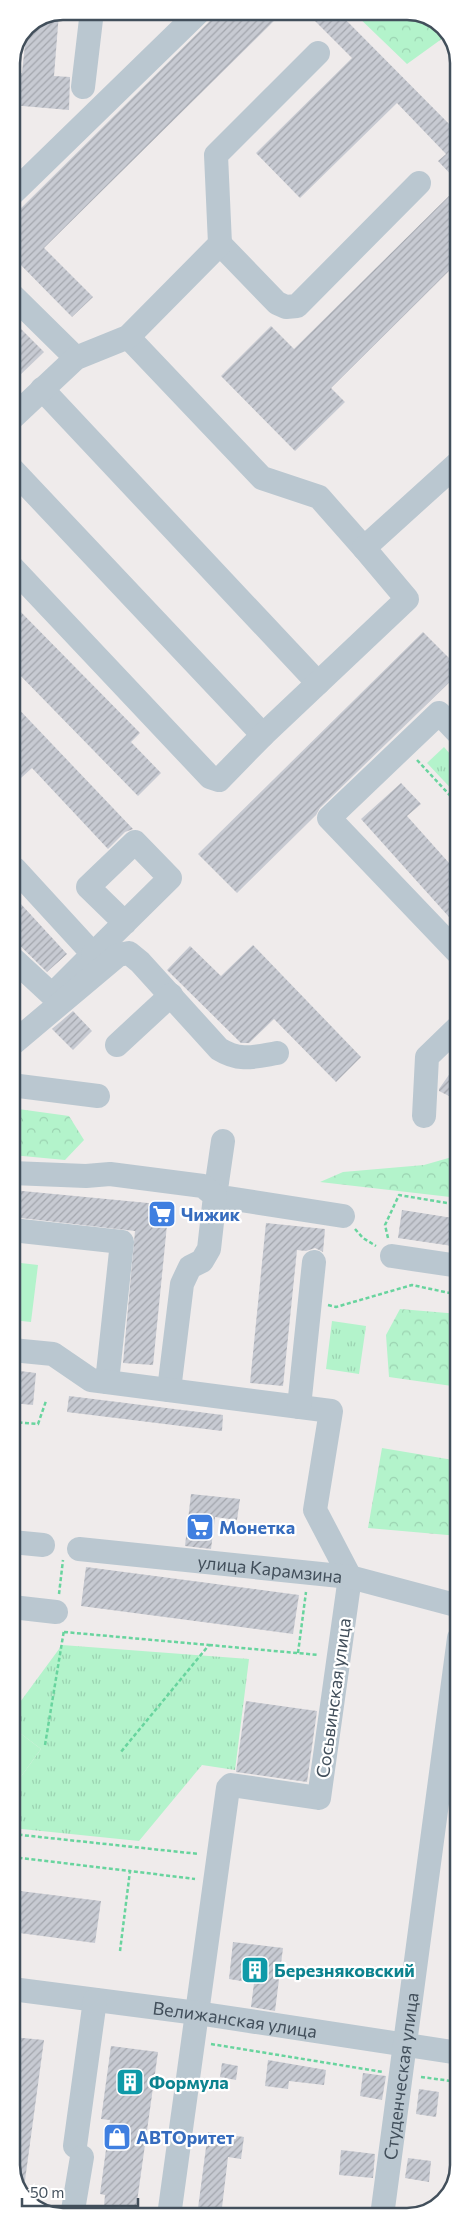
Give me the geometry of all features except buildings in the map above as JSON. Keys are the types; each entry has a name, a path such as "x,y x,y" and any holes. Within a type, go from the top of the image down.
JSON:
{"street":[{"path":"84,87 91,20"},
{"path":"20,186 191,20"},
{"path":"318,53 216,155 220,244 277,303 286,307 297,306 419,183"},
{"path":"20,410 76,358 128,337 220,244"},
{"path":"20,303 76,358"},
{"path":"20,576 210,777 219,780 263,734 407,599 319,497 262,478 128,337"},
{"path":"42,389 318,683"},
{"path":"364,548 450,470"},
{"path":"20,478 263,734"},
{"path":"450,725 439,713 329,818 450,946"},
{"path":"20,874 94,954"},
{"path":"20,965 52,995 124,923"},
{"path":"20,1038 118,955 129,953 171,995 219,1049 240,1059 277,1054"},
{"path":"116,1045 171,995"},
{"path":"424,1116 427,1057 450,1035"},
{"path":"20,1086 98,1096"},
{"path":"169,1390 182,1284 190,1267 202,1261 209,1249 223,1141"},
{"path":"20,1173 86,1176 110,1174 203,1186 215,1196 343,1216"},
{"path":"20,1231 122,1242 107,1382"},
{"path":"392,1256 450,1265"},
{"path":"299,1407 314,1262"},
{"path":"20,1351 53,1354 91,1380 331,1411 316,1510 350,1577"},
{"name":"улица Карамзина","path":"20,1543 62,1550 350,1577 450,1604"},
{"name":"Сосьвинская улица","path":"170,2208 228,1788 231,1785 319,1798 350,1577"},
{"path":"20,1608 56,1612"},
{"name":"Студенческая улица","path":"383,2208 450,1706"},
{"name":"Велижанская улица","path":"20,1990 197,2013 450,2052"},
{"path":"73,2208 95,2000"}],"path":[{"path":"404,746 450,795"},
{"path":"392,1256 385,1225 399,1195 450,1204"},
{"path":"343,1216 363,1238 392,1256"},
{"path":"310,1301 336,1307 412,1286 450,1293"},
{"path":"20,1423 38,1424 46,1400"},
{"path":"60,1583 62,1550"},
{"path":"298,1653 308,1572"},
{"path":"45,1745 64,1632 339,1657"},
{"path":"120,1753 209,1645"},
{"path":"20,1835 218,1856"},
{"path":"20,1858 201,1880"},
{"path":"120,1951 130,1871"},
{"path":"193,2042 450,2081"}],"green space":[{"path":"361,20 418,21 431,27 441,37 442,39 407,64"},
{"path":"444,747 450,754 450,787 427,763"},
{"path":"20,1109 69,1116 84,1140 65,1160 20,1156"},
{"path":"450,1158 450,1197 320,1182 343,1172 424,1165"},
{"path":"20,1263 38,1265 31,1322 20,1321"},
{"path":"400,1309 450,1313 450,1386 389,1377 386,1335"},
{"path":"332,1321 366,1326 359,1374 326,1369"},
{"path":"382,1448 450,1459 450,1535 368,1528"},
{"path":"62,1645 249,1659 235,1770 202,1765 139,1841 20,1829 20,1778 41,1749 20,1733 20,1702"},
{"path":"20,1733 41,1749 20,1778"}],"place":[{"name":"Чижик","path":"162,1214"},
{"name":"Монетка","path":"200,1527"},
{"name":"Березняковский","path":"255,1970"},
{"name":"Формула","path":"130,2082"},
{"name":"АВТОритет","path":"117,2137"}]}
